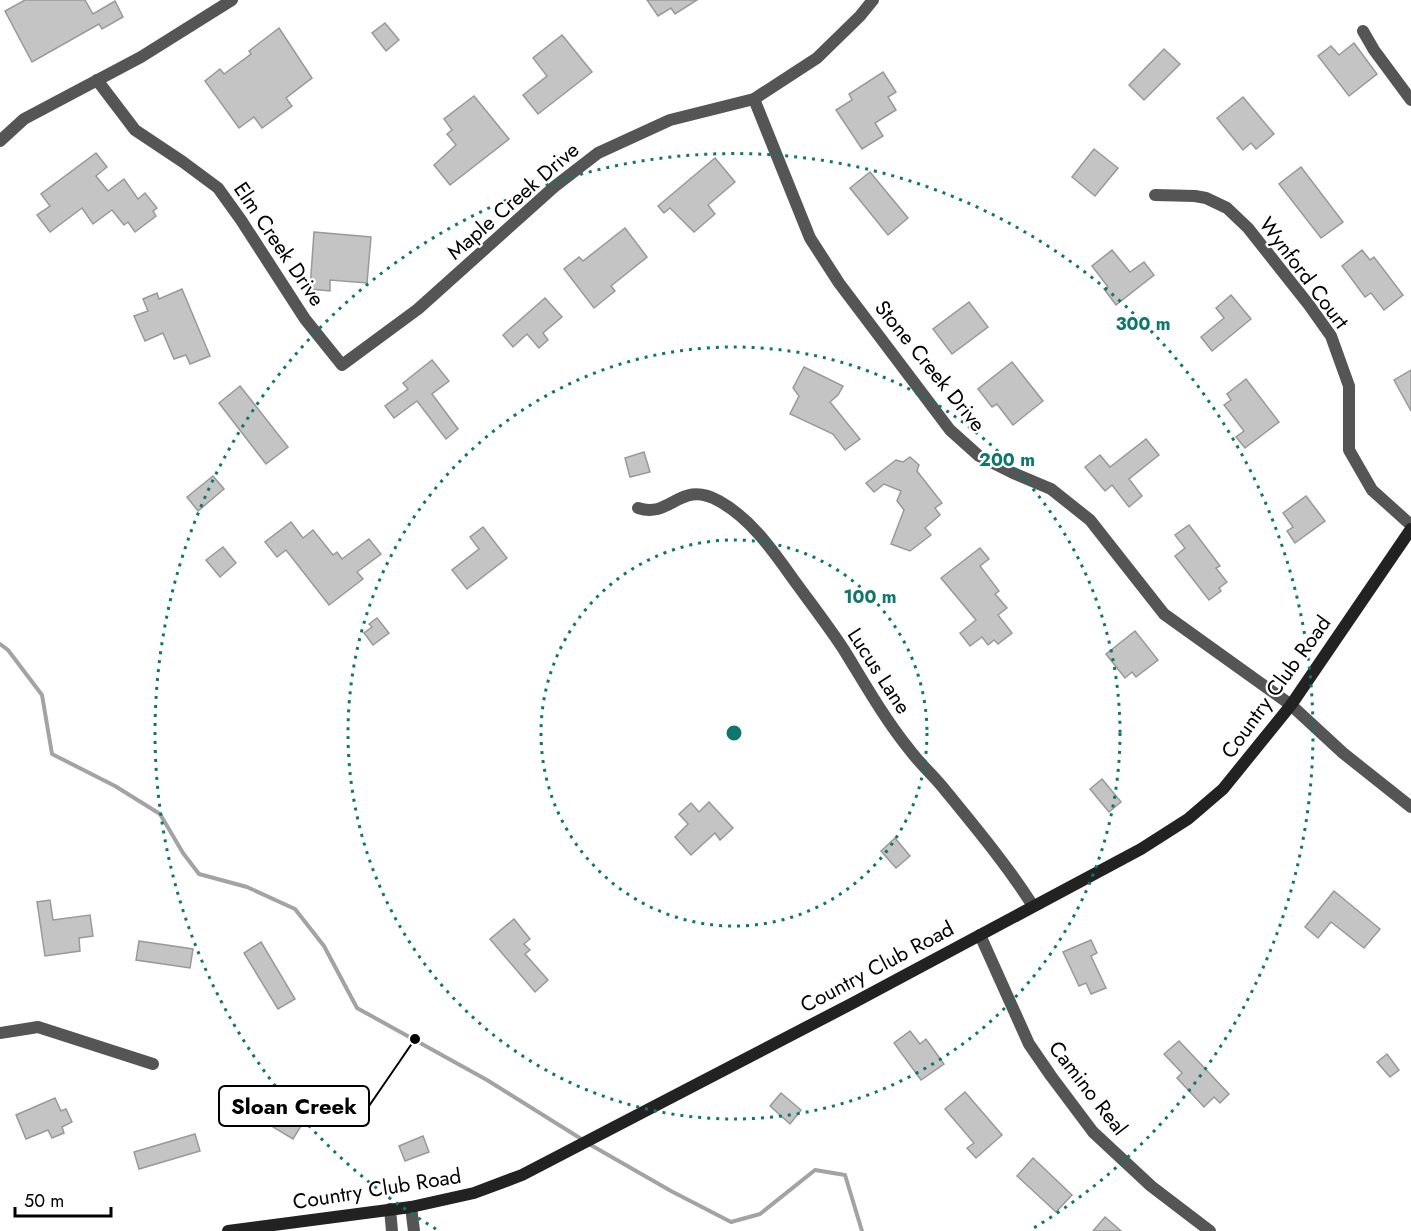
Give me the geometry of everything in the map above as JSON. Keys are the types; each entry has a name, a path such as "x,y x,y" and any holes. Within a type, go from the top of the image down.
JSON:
{"main road":[{"name":"Country Club Road","path":"228,1231 411,1207 474,1194 522,1176 1141,849 1188,819 1223,789 1291,705 1411,527"}],"street":[{"path":"0,141 24,118 141,57 232,0"},
{"name":"Maple Creek Drive","path":"342,365 418,309 554,187 598,153 670,120 754,99 817,58 873,0"},
{"path":"1363,31 1374,50 1411,100"},
{"name":"Elm Creek Drive","path":"97,80 135,130 218,188 247,228 305,319 342,365"},
{"name":"Stone Creek Drive","path":"754,99 810,238 839,283 950,430 979,456 1051,489 1090,520 1164,614 1291,705 1344,753 1411,807"},
{"name":"Wynford Court","path":"1155,195 1196,196 1227,208 1248,228 1309,305 1331,336 1349,386 1349,450 1372,490 1411,527"},
{"name":"Lucus Lane","path":"638,508 649,512 693,493 705,494 721,502 749,524 782,562 843,648 882,714 1012,872 1034,906"},
{"name":"Camino Real","path":"980,935 1029,1044 1093,1132 1151,1186 1210,1231"},
{"path":"0,1033 38,1026 153,1064"},
{"path":"411,1207 414,1231"},
{"path":"390,1209 392,1231"}],"building":[{"path":"25,0 85,0 93,14 115,1 123,17 102,29 99,24 32,62 5,11"},
{"path":"647,0 697,0 675,14 671,8 658,16"},
{"path":"385,23 399,40 386,51 372,33"},
{"path":"279,28 312,78 286,98 292,106 262,128 254,117 239,128 205,81 220,69 224,74 251,54 249,51"},
{"path":"562,35 592,72 538,114 523,95 547,76 533,58"},
{"path":"1354,43 1377,74 1349,96 1318,56 1331,46 1339,55"},
{"path":"1164,49 1180,64 1144,100 1129,85"},
{"path":"883,72 896,92 888,97 896,110 875,123 883,136 862,149 836,110 852,100 849,94"},
{"path":"474,96 509,139 450,185 434,165 456,145 447,134 452,130 444,119"},
{"path":"1243,97 1274,134 1256,149 1251,143 1243,150 1217,118"},
{"path":"1094,149 1118,168 1095,196 1072,177"},
{"path":"96,153 107,167 96,176 108,191 124,179 138,199 145,193 157,208 153,211 156,216 135,232 128,222 124,225 112,210 93,224 82,208 50,232 37,215 50,206 41,194"},
{"path":"715,158 735,182 708,205 715,214 694,232 670,208 664,213 658,206"},
{"path":"1301,167 1343,222 1321,238 1279,184"},
{"path":"870,172 908,218 888,235 850,188"},
{"path":"625,228 647,257 611,286 615,291 594,308 564,269 579,257 583,261"},
{"path":"314,232 371,237 367,283 330,280 330,291 310,289"},
{"path":"1112,250 1130,272 1144,262 1154,275 1116,305 1104,289 1108,287 1092,266"},
{"path":"1362,250 1370,260 1374,257 1403,295 1384,310 1371,293 1365,297 1342,266"},
{"path":"182,289 210,356 190,364 186,355 174,359 163,333 145,341 134,316 148,311 143,299 157,293 159,299"},
{"path":"1231,295 1251,319 1212,351 1201,337 1224,318 1216,308"},
{"path":"545,298 562,317 543,333 548,340 539,348 527,334 513,347 503,335"},
{"path":"969,302 988,327 952,354 933,329"},
{"path":"432,360 449,381 432,394 458,429 446,439 417,401 394,418 385,406 408,389 403,383"},
{"path":"1012,362 1043,401 1013,425 997,404 992,407 978,389"},
{"path":"804,367 843,386 830,402 860,439 845,450 833,434 790,414 799,396 793,388"},
{"path":"1411,370 1411,411 1394,380"},
{"path":"1246,379 1279,422 1245,448 1236,437 1244,431 1224,405 1231,400 1227,394"},
{"path":"240,386 288,447 266,464 219,403"},
{"path":"1146,439 1159,455 1129,479 1142,496 1129,507 1112,485 1105,491 1085,467 1100,455 1110,467"},
{"path":"644,452 650,472 630,477 625,458"},
{"path":"910,457 919,465 917,471 942,503 935,508 940,515 925,528 931,535 910,551 891,544 904,510 897,501 901,491 884,484 874,492 866,483 896,460 903,462"},
{"path":"213,476 224,489 198,511 187,497"},
{"path":"1306,496 1325,521 1295,543 1287,531 1293,527 1283,513"},
{"path":"291,522 303,538 313,530 333,555 337,552 342,559 369,539 381,554 357,572 363,579 329,605 286,550 277,557 265,542"},
{"path":"1189,525 1220,566 1216,568 1227,582 1219,588 1221,591 1209,600 1175,556 1185,548 1175,535"},
{"path":"483,527 507,558 467,589 452,570 479,549 470,537"},
{"path":"223,547 236,563 220,577 206,560"},
{"path":"980,548 989,559 980,566 999,591 995,594 1007,608 998,615 1012,633 998,644 994,640 988,645 982,637 970,646 960,633 976,620 941,578"},
{"path":"377,618 389,633 373,645 364,633 372,627 369,624"},
{"path":"1135,631 1158,660 1136,677 1132,672 1125,678 1106,654"},
{"path":"1102,779 1121,802 1109,812 1090,789"},
{"path":"709,802 733,828 720,840 715,833 691,855 675,837 688,824 679,814 691,803 699,812"},
{"path":"895,838 910,856 896,868 881,851"},
{"path":"1334,891 1380,929 1364,948 1331,922 1318,938 1305,927"},
{"path":"50,900 53,920 90,915 93,936 79,938 80,951 45,956 37,902"},
{"path":"514,919 530,939 524,944 530,950 525,954 548,980 535,992 490,939"},
{"path":"1091,940 1097,953 1091,956 1106,988 1091,994 1086,983 1079,986 1063,952"},
{"path":"139,941 193,949 190,968 136,960"},
{"path":"261,942 295,999 278,1009 244,953"},
{"path":"910,1031 920,1044 926,1039 944,1064 921,1080 894,1043"},
{"path":"1179,1041 1229,1094 1220,1103 1214,1097 1204,1107 1177,1078 1182,1073 1164,1054"},
{"path":"1387,1054 1399,1070 1390,1077 1377,1062"},
{"path":"266,1086 290,1100 292,1096 315,1110 308,1123 304,1121 293,1139 273,1127 277,1120 254,1107"},
{"path":"965,1092 1002,1135 976,1158 967,1148 974,1143 945,1109"},
{"path":"781,1093 801,1110 790,1124 770,1106"},
{"path":"55,1098 61,1111 66,1109 72,1122 62,1127 64,1133 52,1138 48,1130 26,1139 16,1115"},
{"path":"195,1134 200,1151 139,1169 134,1152"},
{"path":"423,1136 429,1152 405,1161 399,1146"},
{"path":"1033,1158 1072,1195 1056,1212 1017,1176"},
{"path":"1105,1217 1121,1231 1093,1231"}],"waterway":[{"path":"0,644 8,650 42,695 52,754 115,786 160,814 183,853 199,874 247,887 295,909 324,946 357,1008 487,1080 583,1140"},
{"path":"589,1144 731,1222 760,1214 815,1170 845,1175 862,1231"}],"place":[{"name":"Sloan Creek","path":"415,1039"}]}
